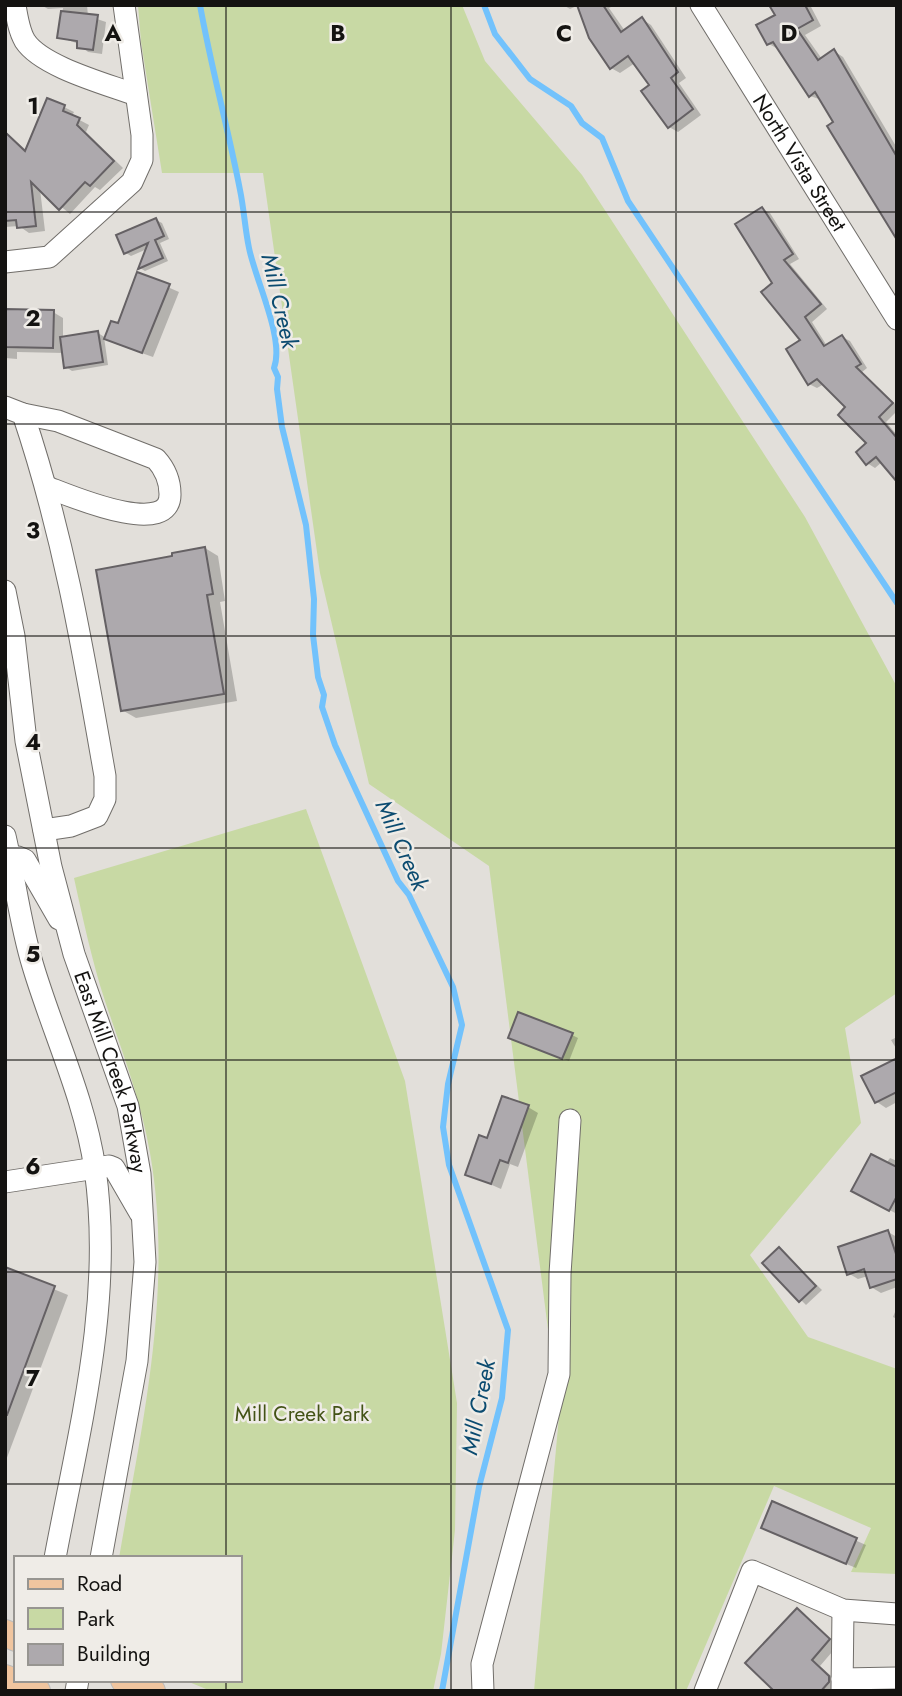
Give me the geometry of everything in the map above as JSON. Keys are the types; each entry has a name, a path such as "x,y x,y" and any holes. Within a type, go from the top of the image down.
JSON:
{"main road":[{"path":"129,1682 152,1691"}],"street":[{"path":"15,5 18,23 26,43 46,60 136,95"},
{"path":"5,262 49,257 132,182 142,160 124,5"},
{"name":"North Vista Street","path":"701,5 897,319"},
{"path":"14,411 58,421 156,460 165,468 170,494 169,502 159,511 135,515 47,487"},
{"path":"14,411 47,487 74,593 104,776 105,799 97,816 71,826 44,830"},
{"name":"East Mill Creek Parkway","path":"5,591 14,636 26,741 44,830 69,937 128,1106 140,1174 140,1213 145,1262 137,1361 101,1556"},
{"name":"East Mill Creek Parkway","path":"5,836 32,963 77,1097 95,1167 101,1276 94,1349 55,1556"},
{"path":"8,860 25,860 69,937"},
{"path":"483,1691 482,1664 559,1374 560,1275 570,1120"},
{"path":"5,1182 95,1167 114,1168 140,1213"},
{"path":"705,1691 752,1571 843,1610 897,1614"},
{"path":"843,1610 842,1685 897,1678"}],"green space":[{"path":"138,5 462,5 485,61 582,175 805,517 897,687 897,993 845,1028 861,1123 750,1255 808,1337 897,1369 897,1574 851,1572 871,1528 774,1486 686,1691 534,1691 559,1416 489,866 369,784 320,573 263,173 162,173 141,42"},
{"name":"Mill Creek Park","path":"306,809 405,1081 457,1403 455,1530 441,1654 433,1691 211,1691 189,1682 242,1682 242,1556 119,1556 152,1357 159,1255 157,1204 142,1114 96,971 74,878"}],"building":[{"path":"577,5 603,5 621,32 642,17 678,72 671,78 693,109 668,128 641,91 649,85 628,56 610,69 589,38"},
{"path":"769,5 805,5 813,20 797,29 818,60 834,49 897,157 897,240 827,126 833,122 815,92 809,97 773,42 767,45 756,25 775,15"},
{"path":"61,11 98,15 93,50 77,48 77,41 57,38"},
{"path":"47,98 65,105 63,111 80,118 77,125 114,161 90,186 85,182 59,210 31,182 36,226 17,228 16,220 5,221 5,132 25,151"},
{"path":"762,207 793,254 784,260 821,304 805,317 824,346 842,335 861,364 856,367 893,403 879,417 897,438 897,482 876,457 866,465 856,452 866,443 838,415 845,407 817,379 808,385 786,349 800,340 761,292 772,283 735,224"},
{"path":"156,218 164,236 155,240 163,258 138,269 148,243 124,254 116,235"},
{"path":"137,272 170,284 142,353 104,339 111,321 118,323"},
{"path":"5,309 54,310 53,348 5,347"},
{"path":"98,331 103,362 64,368 60,337"},
{"path":"205,547 213,594 207,595 224,694 121,711 96,570"},
{"path":"518,1012 573,1033 562,1059 508,1038"},
{"path":"897,1058 897,1092 875,1103 861,1076"},
{"path":"502,1096 529,1105 508,1163 500,1160 491,1184 465,1175 479,1135 487,1138"},
{"path":"871,1154 897,1167 897,1196 889,1211 851,1191"},
{"path":"888,1230 897,1257 897,1279 870,1288 864,1269 847,1275 838,1247"},
{"path":"779,1247 816,1286 799,1302 762,1263"},
{"path":"5,1267 55,1286 7,1415 5,1415"},
{"path":"772,1501 857,1538 846,1564 761,1528"},
{"path":"797,1608 830,1639 812,1660 829,1676 829,1682 821,1691 774,1691 745,1663"}],"waterway":[{"name":"Mill Creek","path":"200,5 240,190 249,248 276,341 274,368 278,377 282,427 306,525 314,599 313,635 318,677 324,695 322,707 335,745 398,881 409,895 453,987 462,1025 448,1084 443,1127 449,1165 508,1330 502,1398 479,1487 442,1691"},
{"path":"484,5 495,34 530,79 571,106 582,123 602,138 628,201 897,603"}]}
